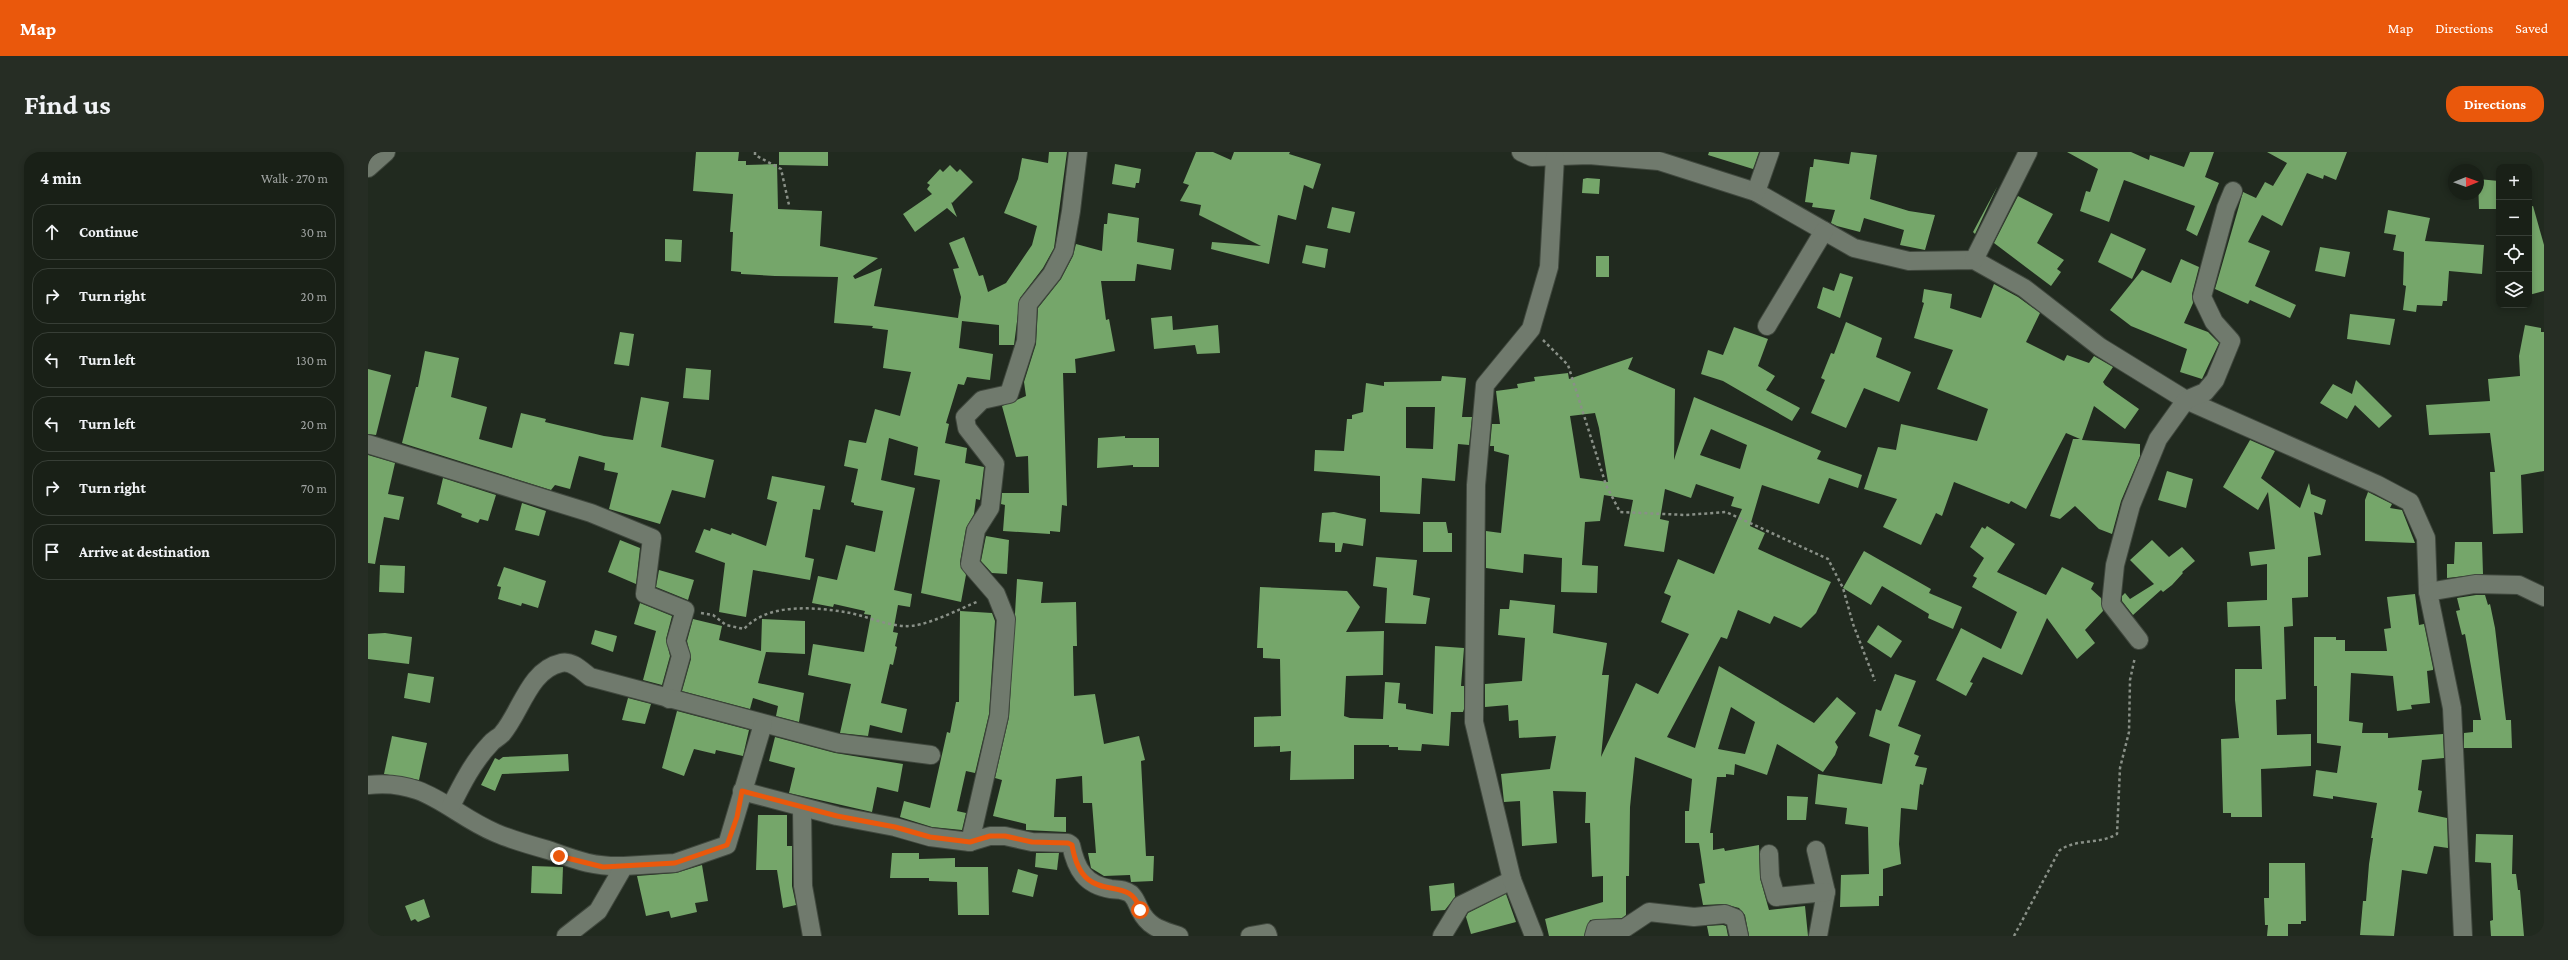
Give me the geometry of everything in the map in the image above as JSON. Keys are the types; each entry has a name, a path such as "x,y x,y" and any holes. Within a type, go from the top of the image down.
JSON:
{"street":[{"path":"368,168 386,152"},
{"path":"970,842 999,716 1006,619 996,594 970,564 976,530 990,508 995,464 967,428 966,417 982,400 1009,394 1026,341 1028,304 1052,274 1064,251 1071,211 1078,152"},
{"path":"1521,152 1532,157 1589,155 1659,161 1756,192 1854,248 1908,261 1974,260 2024,288 2100,347 2186,400 2378,485 2410,502 2426,538 2428,592 2452,708 2463,936"},
{"path":"1756,192 1770,152"},
{"path":"1974,260 2028,152"},
{"path":"1534,936 1512,880 1474,722 1473,602 1476,485 1486,385 1531,329 1549,267 1555,157"},
{"path":"2139,640 2111,604 2116,565 2130,505 2158,439 2186,400 2205,392 2215,380 2231,341 2214,322 2202,297 2232,191"},
{"path":"1767,326 1824,231"},
{"path":"368,444 591,513 652,538 645,594 684,610 676,641 681,656 669,699"},
{"path":"2428,592 2475,584 2518,585 2544,597"},
{"path":"451,806 468,772 490,743 502,734 540,675 553,665 563,662 573,664 590,677 838,743 931,755"},
{"path":"368,785 400,787 429,793 495,833 559,856 603,867 675,863 727,845 737,817 742,791 763,724"},
{"path":"742,791 802,808 895,827 930,837 970,842 990,836 1005,836 1032,842 1068,843 1072,845 1076,864 1085,879 1100,886 1124,890 1132,895 1140,910 1156,930 1179,936"},
{"path":"802,808 803,886 812,936"},
{"path":"1816,850 1826,892 1818,936"},
{"path":"1769,854 1770,877 1776,897 1826,892"},
{"path":"570,935 598,911 624,866"},
{"path":"1442,936 1461,905 1512,880"},
{"path":"1594,936 1596,929 1625,928 1641,915 1657,912 1694,917 1725,914 1735,918 1739,936"},
{"path":"1250,936 1267,933 1268,936"}],"path":[{"path":"754,152 755,155 780,169 789,205"},
{"path":"1531,329 1568,365 1606,485 1620,512 1686,515 1726,512 1828,559 1843,588 1853,624 1876,681"},
{"path":"684,610 713,615 726,625 744,629 754,619 768,612 802,609 845,612 905,627 923,623 996,594"},
{"path":"2014,936 2059,851 2067,844 2106,841 2117,834 2120,768 2129,732 2130,680 2139,640"}],"building":[{"path":"696,152 739,152 738,161 746,161 746,165 777,164 778,209 822,211 820,246 878,258 853,276 855,279 882,268 874,306 958,318 961,297 953,269 959,268 949,243 964,237 979,276 983,275 988,292 1006,283 1032,245 1037,226 1004,213 1018,179 1022,158 1048,163 1049,152 1067,152 1054,248 1043,268 1020,298 1014,345 999,345 999,325 962,321 959,348 993,354 990,380 967,377 964,385 958,384 946,423 949,424 945,443 967,448 965,463 984,467 980,500 976,499 974,514 966,528 960,562 966,575 961,602 921,593 940,480 914,475 918,447 889,438 881,480 915,488 894,590 912,594 910,607 898,605 893,632 898,633 895,646 897,647 893,665 890,664 881,703 907,709 902,733 870,725 868,736 840,733 851,684 808,675 813,644 864,652 871,615 864,614 865,611 834,604 833,607 812,603 818,576 837,580 846,545 875,552 883,511 854,505 854,503 851,502 858,469 844,466 849,440 866,443 875,409 900,416 911,372 883,368 888,330 872,328 873,326 834,323 838,277 775,276 741,274 741,272 731,271 733,232 730,232 733,194 693,191"},
{"path":"779,152 828,152 828,166 779,165"},
{"path":"1196,152 1213,152 1231,160 1234,152 1290,152 1289,154 1321,164 1313,189 1304,185 1296,220 1278,215 1269,264 1211,249 1212,242 1261,246 1199,215 1201,205 1180,201 1189,185 1183,183"},
{"path":"1709,152 1759,152 1753,169 1708,155"},
{"path":"1851,152 1877,155 1870,199 1909,211 1935,215 1925,250 1900,245 1904,230 1864,218 1860,232 1837,226 1831,223 1835,210 1812,207 1813,203 1805,202 1810,167 1813,167 1814,159 1849,164"},
{"path":"2067,152 2131,152 2149,160 2150,155 2184,167 2190,152 2214,152 2205,177 2219,183 2197,236 2186,230 2195,206 2124,180 2109,222 2080,211 2086,191 2090,192 2098,169"},
{"path":"2267,152 2347,152 2336,180 2324,175 2323,179 2307,173 2282,226 2262,215 2248,242 2270,251 2255,286 2296,305 2290,318 2250,300 2248,304 2215,289 2243,192 2256,198 2265,182 2273,186 2287,163"},
{"path":"1115,164 1141,169 1139,183 1136,183 1135,188 1112,184"},
{"path":"950,165 957,172 960,169 973,182 952,203 951,202 957,217 947,208 915,232 903,214 932,194 927,189 930,185 927,183 940,169 943,172"},
{"path":"1583,179 1600,179 1599,194 1582,193"},
{"path":"2484,180 2496,181 2496,209 2479,209 2479,200 2484,200"},
{"path":"1997,187 1975,234 1973,232"},
{"path":"2018,196 2053,214 2037,243 2064,260 2057,269 2061,272 2051,286 1994,243"},
{"path":"2532,206 2544,245 2544,291 2532,294 2532,236"},
{"path":"1332,207 1355,212 1350,233 1327,228"},
{"path":"2388,210 2430,218 2425,241 2484,245 2482,274 2449,271 2447,301 2443,301 2442,306 2417,305 2416,312 2403,310 2406,286 2403,285 2404,252 2393,250 2396,235 2384,233"},
{"path":"1108,213 1139,218 1137,242 1174,249 1171,270 1137,264 1135,281 1101,281 1106,320 1109,319 1115,351 1075,359 1076,373 1063,373 1067,506 1062,505 1060,532 1050,531 1050,534 1003,531 1005,505 1001,504 1002,493 1029,493 1028,456 1016,457 1002,406 1026,396 1024,382 1036,344 1038,308 1061,279 1073,256 1076,244 1102,251 1104,224 1107,224"},
{"path":"2111,233 2146,249 2132,279 2098,262"},
{"path":"665,239 682,240 681,262 665,261"},
{"path":"1306,245 1328,249 1325,268 1302,263"},
{"path":"2320,247 2350,252 2345,277 2315,271"},
{"path":"1596,256 1609,256 1609,277 1596,277"},
{"path":"2181,259 2199,267 2192,294 2193,303 2184,323 2208,332 2219,343 2202,379 2180,372 2187,349 2131,326 2110,310 2142,270 2171,283"},
{"path":"1840,273 1853,277 1840,318 1817,308 1823,287 1834,291"},
{"path":"1994,284 2018,297 2040,313 2026,342 2064,361 2067,355 2089,363 2094,356 2113,367 2103,382 2105,385 2139,409 2125,429 2094,406 2082,440 2140,444 2140,456 2121,501 2112,534 2099,529 2075,506 2060,519 2050,516 2073,439 2080,439 2066,433 2026,509 2011,501 2009,504 1954,482 1942,516 1936,513 1921,545 1883,527 1897,499 1864,489 1878,447 1896,450 1901,424 1977,441 1988,409 1937,389 1953,350 1914,338 1924,303 1922,302 1924,289 1952,294 1950,308 1981,318"},
{"path":"2350,314 2395,319 2390,345 2347,339"},
{"path":"1172,316 1173,330 1218,325 1220,353 1197,354 1195,345 1154,349 1151,318"},
{"path":"1846,322 1882,338 1876,357 1911,372 1899,402 1864,388 1846,428 1811,413 1825,380 1821,378 1831,353 1834,354"},
{"path":"2525,325 2541,328 2541,332 2544,332 2544,471 2521,475 2523,533 2493,534 2490,472 2495,472 2490,433 2429,435 2426,405 2490,401 2488,379 2520,376 2519,356"},
{"path":"1734,327 1768,339 1758,366 1775,376 1766,390 1800,408 1792,421 1723,381 1701,374 1708,350 1723,355"},
{"path":"620,332 634,334 629,366 614,364"},
{"path":"425,351 459,358 451,397 487,407 479,439 512,448 521,413 546,419 545,422 604,436 633,440 641,397 669,402 661,447 714,460 705,498 672,490 660,524 609,509 618,473 604,470 605,463 579,456 570,489 555,485 551,490 402,443 416,387 418,387"},
{"path":"1633,357 1628,369 1675,389 1674,460 1694,397 1821,451 1817,459 1862,475 1858,488 1829,478 1819,504 1762,485 1750,526 1765,533 1758,549 1831,582 1816,613 1801,628 1774,616 1770,624 1738,610 1727,639 1721,637 1667,737 1695,748 1719,666 1814,723 1837,697 1856,713 1835,742 1838,747 1835,755 1823,772 1777,744 1767,775 1735,764 1734,775 1726,774 1726,777 1717,777 1710,833 1713,833 1713,850 1724,848 1725,851 1759,845 1760,878 1769,910 1805,906 1808,936 1749,936 1745,915 1739,908 1724,904 1703,905 1699,884 1705,883 1699,843 1685,843 1685,811 1689,811 1692,779 1635,757 1630,807 1629,876 1626,876 1626,915 1622,918 1590,920 1584,936 1549,936 1545,919 1603,902 1603,876 1592,877 1590,823 1585,823 1586,792 1553,791 1557,843 1522,846 1520,801 1504,802 1501,774 1550,769 1556,736 1519,738 1518,720 1509,721 1508,705 1485,707 1485,684 1522,681 1525,638 1498,635 1500,609 1509,609 1510,600 1555,605 1553,633 1607,643 1602,675 1609,675 1601,757 1636,683 1658,694 1689,634 1661,622 1671,596 1664,593 1678,559 1714,574 1742,509 1731,506 1734,497 1696,484 1691,498 1665,489 1660,519 1669,521 1664,552 1624,546 1633,500 1604,495 1600,521 1585,522 1582,565 1598,566 1597,593 1561,592 1562,558 1524,554 1523,573 1486,568 1486,531 1501,533 1509,455 1494,451 1494,446 1490,446 1492,424 1500,424 1496,391 1518,388 1517,384 1535,381 1534,377 1568,373 1569,379","holes":["1595,413 1599,428 1608,482 1580,478 1570,416","1711,429 1747,445 1740,469 1700,455","1731,707 1755,722 1745,754 1718,749"]},
{"path":"686,368 711,370 709,400 683,398"},
{"path":"368,369 391,375 376,435 368,434"},
{"path":"1442,376 1466,378 1462,417 1472,417 1469,445 1458,444 1455,481 1422,478 1420,514 1380,512 1380,476 1314,471 1315,450 1344,451 1347,419 1352,419 1352,415 1363,412 1366,383 1384,386 1384,382 1441,381","holes":["1406,407 1435,407 1433,449 1406,448"]},
{"path":"2356,380 2392,416 2379,428 2355,405 2347,419 2320,403 2333,384 2352,394"},
{"path":"1125,436 1125,438 1159,438 1159,467 1133,467 1133,465 1097,468 1098,438"},
{"path":"2250,440 2275,451 2261,478 2300,508 2309,483 2311,494 2326,500 2322,515 2314,512 2321,555 2308,557 2308,597 2292,598 2293,626 2284,627 2286,699 2276,700 2277,735 2311,734 2311,766 2261,769 2262,817 2231,817 2231,813 2223,813 2221,739 2239,738 2235,700 2235,669 2262,669 2260,626 2228,627 2227,602 2267,600 2267,564 2251,566 2249,552 2275,549 2268,492 2258,510 2223,487"},
{"path":"368,455 395,463 388,494 404,497 399,520 384,517 375,564 368,563"},
{"path":"2167,471 2193,479 2186,508 2158,500"},
{"path":"772,476 825,486 820,510 813,509 805,557 814,559 810,580 753,570 746,617 719,612 725,563 695,552 704,529 710,531 711,528 731,535 732,533 766,546 777,502 767,499"},
{"path":"443,478 496,495 488,521 480,519 478,523 461,517 462,514 437,504"},
{"path":"2368,492 2392,504 2390,508 2402,510 2415,543 2365,541 2365,500"},
{"path":"522,503 546,511 539,536 515,530"},
{"path":"1334,512 1366,519 1363,546 1343,543 1341,552 1335,552 1335,543 1319,542 1322,513"},
{"path":"1423,522 1446,522 1448,533 1452,533 1452,552 1423,552"},
{"path":"1987,526 2015,544 1997,572 2046,595 2062,567 2094,583 2091,589 2101,598 2103,611 2085,630 2095,643 2077,659 2047,618 2022,675 1983,657 1970,682 1973,683 1966,696 1936,680 1961,628 2001,649 2017,612 1972,587 1977,578 1973,576 1984,558 1970,547 1982,527 1985,529"},
{"path":"986,536 1009,540 1007,574 992,573 981,561"},
{"path":"620,540 640,548 636,584 608,572"},
{"path":"2152,540 2169,557 2182,547 2195,561 2182,572 2183,573 2172,585 2163,592 2161,590 2133,615 2122,601 2122,596 2125,593 2130,599 2154,584 2130,560"},
{"path":"2455,542 2482,542 2483,574 2447,578 2447,564 2454,564"},
{"path":"1864,551 1931,589 1929,593 1962,607 1953,629 1928,618 1929,614 1882,586 1871,605 1843,588"},
{"path":"1376,557 1417,560 1413,595 1430,598 1426,624 1385,623 1387,588 1373,586"},
{"path":"380,565 405,566 404,593 379,592"},
{"path":"504,567 546,581 538,608 522,603 521,606 498,599 501,587 497,586"},
{"path":"659,570 694,580 688,600 656,587"},
{"path":"1017,579 1043,582 1041,603 1076,602 1077,646 1073,646 1074,696 1095,694 1104,744 1139,736 1145,760 1141,761 1146,856 1154,856 1153,881 1131,882 1130,875 1104,876 1091,868 1088,853 1096,853 1092,803 1083,803 1082,776 1056,779 1054,817 1066,817 1066,832 1026,830 1026,824 993,816 1002,780 995,778 1009,717"},
{"path":"1260,587 1347,591 1360,607 1346,632 1384,631 1383,675 1346,676 1344,716 1350,718 1383,719 1385,682 1400,683 1398,703 1406,704 1406,709 1433,714 1435,646 1464,648 1461,686 1464,686 1464,709 1463,712 1451,712 1449,746 1422,744 1421,751 1398,750 1398,747 1389,747 1389,745 1354,745 1354,779 1290,780 1291,751 1280,752 1280,746 1254,747 1254,717 1281,716 1280,659 1263,658 1263,648 1257,648"},
{"path":"2415,594 2419,625 2424,624 2433,668 2433,670 2427,671 2430,703 2411,705 2412,709 2397,711 2393,676 2351,673 2349,721 2363,723 2362,733 2388,733 2388,738 2443,734 2444,758 2422,760 2418,790 2422,791 2418,812 2447,818 2448,848 2434,846 2427,874 2402,870 2394,936 2360,935 2363,901 2366,901 2373,838 2371,838 2377,803 2333,796 2333,799 2313,796 2316,770 2337,773 2341,746 2317,743 2317,686 2314,686 2314,637 2336,637 2336,640 2345,640 2345,651 2387,651 2384,629 2391,628 2387,597"},
{"path":"2485,595 2488,605 2490,604 2495,628 2506,720 2511,720 2512,748 2464,748 2464,733 2473,732 2473,720 2481,720 2465,634 2462,635 2456,611 2460,610 2457,598"},
{"path":"640,603 672,616 666,639 670,656 662,685 643,680 656,631 634,624"},
{"path":"960,611 992,613 995,621 989,714 975,773 966,771 957,811 966,813 962,830 932,827 900,817 904,801 930,808 947,732 950,733 956,702 959,702"},
{"path":"693,619 722,626 719,640 761,651 762,619 805,621 805,654 766,652 758,683 804,693 799,722 776,716 778,706 753,698 750,709 682,691 691,659 687,641"},
{"path":"1878,625 1902,641 1891,658 1867,642"},
{"path":"595,630 617,636 613,652 591,644"},
{"path":"385,633 412,637 409,664 368,659 368,634"},
{"path":"408,673 434,677 430,703 404,698"},
{"path":"1895,674 1916,681 1898,726 1921,735 1914,754 1919,756 1915,766 1927,768 1923,785 1920,784 1917,810 1901,808 1899,844 1901,864 1883,869 1883,896 1879,896 1879,906 1840,907 1841,875 1869,874 1868,827 1845,824 1847,808 1815,804 1818,774 1882,784 1890,744 1869,736 1876,709 1881,711"},
{"path":"628,698 651,704 645,724 622,720"},
{"path":"677,711 749,730 743,756 716,750 715,754 694,749 684,776 662,768"},
{"path":"392,736 427,743 419,780 384,774"},
{"path":"775,737 835,753 903,764 898,792 877,787 872,812 789,793 795,768 769,761"},
{"path":"568,754 569,771 502,774 495,791 481,785 495,758 499,760 503,757"},
{"path":"1787,796 1808,797 1806,820 1787,820"},
{"path":"758,815 787,815 787,846 792,846 792,886 796,905 783,908 777,870 756,870"},
{"path":"2476,834 2513,835 2512,874 2516,874 2518,890 2520,890 2524,936 2491,936 2490,921 2493,920 2491,863 2475,862"},
{"path":"892,853 919,853 919,859 955,858 955,867 988,867 989,915 958,915 957,882 929,881 929,878 890,878"},
{"path":"1036,853 1059,853 1057,870 1035,867"},
{"path":"2269,863 2305,863 2306,921 2301,921 2301,924 2288,924 2288,936 2267,936 2268,925 2265,925 2264,898 2269,898"},
{"path":"702,865 708,901 695,903 697,912 671,918 669,911 646,916 637,876 676,873"},
{"path":"532,866 563,867 562,894 531,893"},
{"path":"1018,869 1038,875 1033,897 1012,892"},
{"path":"1454,883 1455,897 1445,910 1431,911 1429,886"},
{"path":"1506,894 1516,922 1471,934 1466,917 1468,913"},
{"path":"424,899 430,917 418,922 415,919 411,921 405,906"},
{"path":"1707,926 1726,926 1728,936 1709,936"}],"route":[{"path":"559,856 581,863 603,867 675,863 727,845 737,817 742,791 802,808 895,827 930,837 970,842 990,836 1005,836 1021,841 1068,843 1072,845 1073,856 1076,864 1085,879 1100,886 1124,890 1132,895 1138,903 1140,910"}]}
